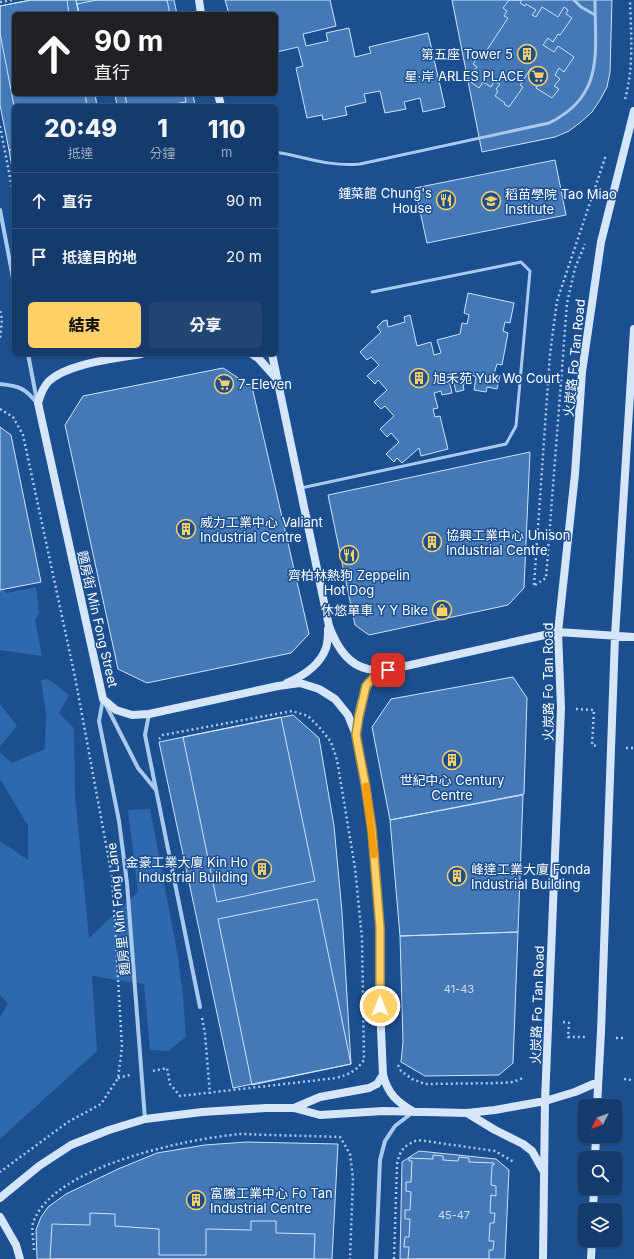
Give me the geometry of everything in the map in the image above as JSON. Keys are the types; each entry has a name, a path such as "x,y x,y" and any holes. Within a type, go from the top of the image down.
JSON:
{"street":[{"path":"198,0 201,12"},
{"name":"火炭路 Fo Tan Road","path":"543,1259 545,1101 561,708 558,632 575,474 582,372 601,242 634,111"},
{"path":"0,210 12,273"},
{"path":"597,1099 601,1038 615,636 634,330"},
{"name":"麵房街 Min Fong Street","path":"28,356 104,699 116,710 132,715 149,714 278,686"},
{"path":"38,404 42,392 48,382 58,374 76,367 131,356"},
{"path":"256,356 259,358 277,380"},
{"path":"272,356 328,626 334,642 344,655 354,663 367,669 388,670 558,632 634,637"},
{"path":"0,384 14,385 28,392 38,404"},
{"path":"278,686 308,672 319,661 326,647 328,626"},
{"path":"356,735 366,686 373,678 388,670"},
{"path":"278,686 300,683 319,689 335,699 348,715 356,735 370,817 380,928 382,1075 386,1086 392,1095 402,1105 414,1112"},
{"path":"104,699 112,719 138,768 157,792"},
{"name":"麵房里 Min Fong Lane","path":"104,699 99,721 119,821 127,883 145,1119"},
{"path":"149,714 145,735 200,1007"},
{"path":"294,1108 320,1097 369,1088 377,1084 382,1075"},
{"path":"0,1198 39,1166 71,1145 109,1130 145,1119 202,1112 266,1108 294,1108 320,1115 383,1111 467,1113 495,1110 545,1101 575,1092 598,1082"},
{"path":"376,1259 380,1160 385,1141 395,1126 414,1112"},
{"path":"467,1113 495,1130 523,1144 532,1151 544,1172"},
{"path":"0,1217 16,1245 20,1259"},
{"path":"591,1259 592,1247"}],"lane":[{"path":"574,0 581,7 595,15"},
{"path":"278,152 331,164 346,165 373,162 549,123 571,110 580,101 587,90 592,77 595,64 595,0"},
{"path":"299,489 506,444 516,426 530,271 521,262 372,292"}],"path":[{"path":"0,2 12,0"},
{"path":"623,105 627,92 631,53 630,0"},
{"path":"0,126 12,188"},
{"path":"534,585 550,354 557,301 606,154"},
{"path":"0,311 2,319 0,340"},
{"path":"0,409 13,417 23,435 73,669 95,784 112,877 122,1047 118,1078 101,1104 68,1122 0,1172"},
{"path":"561,708 594,710 592,745 634,748"},
{"path":"118,1078 167,1068 170,1084 180,1096 210,1094 336,1078 348,1075 357,1070 364,1060 362,938 355,868 337,760 331,742 308,716 292,711 163,735 154,744"},
{"path":"200,1007 205,1034 210,1094"},
{"path":"548,1022 569,1023 568,1037 626,1038"},
{"path":"396,1062 401,1071 406,1075 425,1084 503,1083 513,1082 523,1078"},
{"path":"624,1079 631,1080"},
{"path":"33,1241 33,1224 41,1208 59,1190 94,1171 119,1161 161,1148 241,1134 340,1137 350,1154 353,1178 350,1259"},
{"path":"394,1259 397,1164 399,1155 406,1144 418,1140 495,1151 514,1162"}],"shaded area":[{"path":"0,587 7,593 36,587 39,613 35,620 42,656 0,650"},
{"path":"48,679 69,695 59,713 74,728 75,796 89,938 138,892 128,810 150,809 178,957 186,1037 168,1051 150,1050 144,984 92,976 97,1051 0,1139 0,1017 8,1004 0,995 0,841 28,860 28,826 0,779 0,752 12,763 45,749 46,713 41,680"},
{"path":"0,704 17,726 0,746"}],"building":[{"path":"31,0 76,0 79,12 12,12 12,96 95,96 97,104 12,104 12,149 9,150 0,105 0,6"},
{"path":"31,0 67,0 69,12 12,12 12,96 0,33 0,6"},
{"path":"76,0 174,0 177,12 79,12"},
{"path":"97,0 167,0 170,12 79,12 77,4"},
{"path":"225,0 330,0 336,26 303,34 306,46 328,41 326,33 349,28 355,57 371,53 369,47 428,33 445,107 423,112 420,98 404,102 406,109 385,113 380,91 364,94 366,102 345,107 347,115 323,120 322,115 307,118 296,68 303,66 298,47 278,52 278,12 228,12"},
{"name":"星·岸 ARLES PLACE","path":"452,0 612,0 610,72 607,87 592,112 569,131 555,137 482,152"},
{"name":"第五座 Tower 5","path":"509,0 522,0 520,3 525,6 526,4 536,10 532,15 536,17 542,7 558,17 564,7 568,10 566,14 572,18 553,42 548,38 543,45 554,52 558,46 574,57 564,72 559,68 555,75 560,79 554,86 559,89 552,98 536,88 539,82 533,78 538,72 531,68 520,85 523,87 509,107 495,96 498,91 496,89 500,84 494,81 491,87 483,82 479,88 468,80 470,77 466,74 469,70 473,72 477,67 473,64 478,57 481,59 508,18 504,16 507,11 503,8"},
{"path":"12,96 85,96 87,104 14,104"},
{"path":"115,96 193,96 195,104 117,104"},
{"path":"125,96 185,96 186,102 175,104 127,104"},
{"path":"12,149 12,167 9,150"},
{"name":"稻苗學院 Tao Miao Institute","path":"555,160 566,215 427,243 415,188"},
{"name":"旭禾苑 Yuk Wo Court","path":"468,293 514,303 510,323 505,322 503,331 508,333 502,365 497,364 494,374 500,375 497,389 487,387 486,392 474,390 476,377 472,375 468,376 470,383 463,384 464,390 456,392 453,379 449,380 452,393 442,395 441,391 434,393 438,408 433,409 435,417 440,416 448,449 421,456 419,448 402,463 397,458 394,462 386,454 399,442 391,433 387,437 380,429 394,416 385,406 381,409 374,402 387,390 378,380 375,384 367,376 379,365 371,357 367,360 360,352 381,332 377,327 383,321 387,320 388,327 405,322 404,317 410,315 417,346 431,342 434,355 441,353 437,340 460,334 462,323 467,324 469,315 464,313"},
{"name":"威力工業中心 Valiant Industrial Centre","path":"223,368 252,387 309,634 291,653 147,683 118,669 65,425 83,396"},
{"path":"0,427 11,435 41,582 0,590"},
{"name":"協興工業中心 Unison Industrial Centre","path":"530,452 524,588 508,605 369,635 355,625 328,495"},
{"name":"世紀中心 Century Centre","path":"513,677 527,698 524,794 390,820 372,727 391,699"},
{"name":"金豪工業大廈 Kin Ho Industrial Building","path":"293,715 319,738 334,826 342,912 351,1064 233,1088 159,742"},
{"path":"281,717 315,881 217,902 183,737"},
{"name":"峰達工業大廈 Fonda Industrial Building","path":"523,795 518,932 400,936 390,820"},
{"path":"317,899 351,1064 252,1085 218,919"},
{"path":"518,932 513,1063 499,1075 425,1076 401,1062 403,1042 400,936"},
{"name":"富騰工業中心 Fo Tan Industrial Centre","path":"246,1142 338,1144 332,1259 37,1259 36,1230 41,1217 48,1207 66,1194 118,1169 157,1153 205,1145"},
{"path":"419,1151 496,1159 509,1170 505,1259 400,1259 402,1162"},
{"path":"433,1155 443,1156 443,1160 458,1161 459,1157 469,1158 469,1162 494,1163 494,1165 492,1165 491,1185 496,1186 496,1196 491,1195 490,1213 495,1213 494,1223 490,1223 489,1241 494,1241 493,1250 489,1250 489,1259 408,1259 409,1247 404,1247 405,1237 409,1237 410,1219 405,1219 405,1210 410,1210 411,1192 406,1191 406,1182 411,1182 412,1161 409,1161 409,1158 433,1159"},
{"path":"90,1213 115,1214 115,1226 159,1229 159,1255 206,1255 206,1229 251,1230 251,1221 276,1221 276,1233 315,1234 314,1259 50,1259 52,1224 90,1225"}],"slow traffic":[{"path":"366,786 374,855"}],"place":[{"name":"第五座 Tower 5","path":"527,54"},
{"name":"星·岸 ARLES PLACE","path":"538,76"},
{"name":"鍾菜館 Chung's House","path":"446,200"},
{"name":"稻苗學院 Tao Miao Institute","path":"491,201"},
{"name":"旭禾苑 Yuk Wo Court","path":"419,378"},
{"name":"7-Eleven","path":"224,384"},
{"name":"威力工業中心 Valiant Industrial Centre","path":"186,529"},
{"name":"協興工業中心 Unison Industrial Centre","path":"432,542"},
{"name":"齊柏林熱狗 Zeppelin Hot Dog","path":"349,555"},
{"name":"休悠單車 Y Y Bike","path":"442,610"},
{"name":"世紀中心 Century Centre","path":"452,760"},
{"name":"金豪工業大廈 Kin Ho Industrial Building","path":"262,869"},
{"name":"峰達工業大廈 Fonda Industrial Building","path":"457,876"},
{"name":"富騰工業中心 Fo Tan Industrial Centre","path":"196,1200"}],"route":[{"path":"380,1006 380,928 372,830 356,735 366,686 373,678 388,670"}]}
